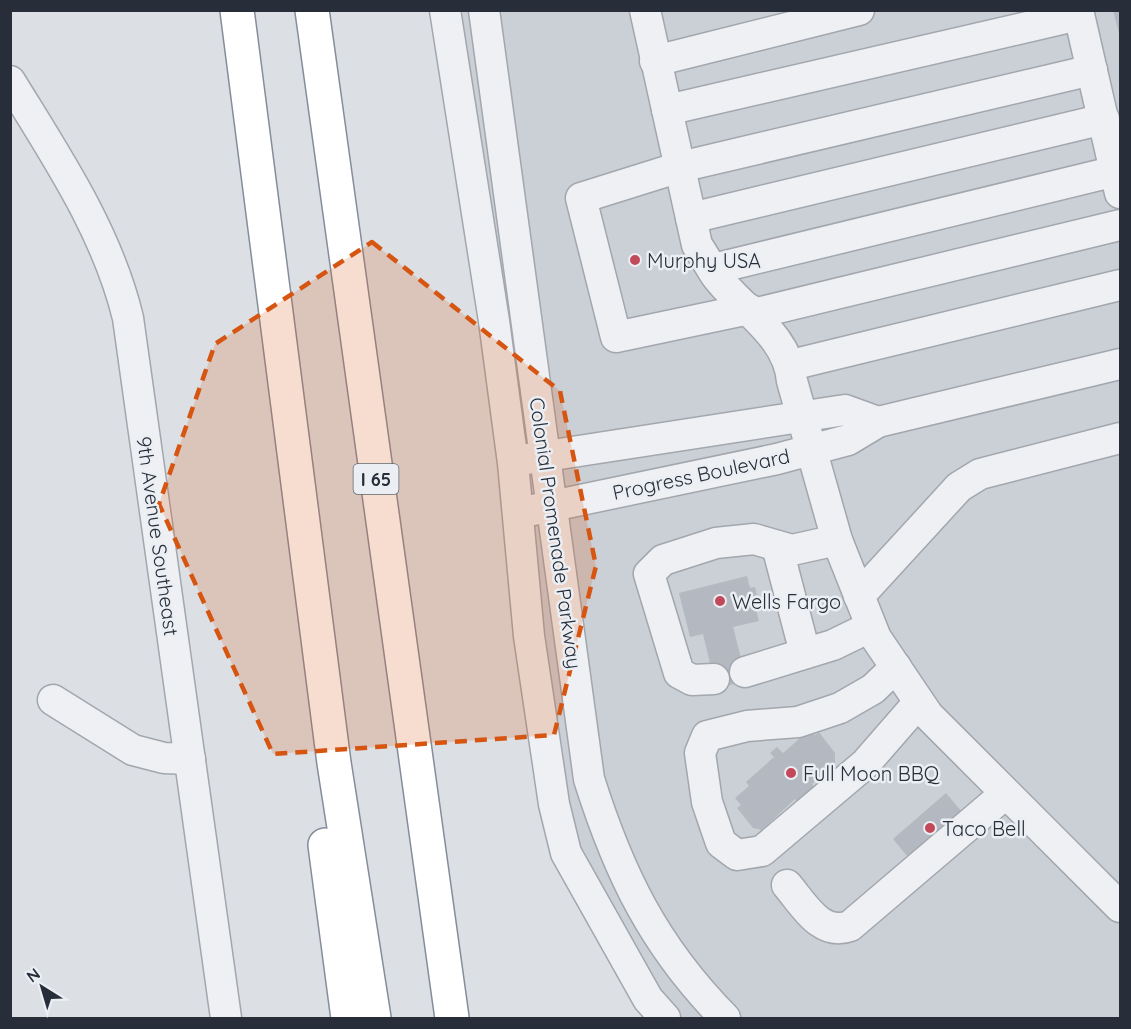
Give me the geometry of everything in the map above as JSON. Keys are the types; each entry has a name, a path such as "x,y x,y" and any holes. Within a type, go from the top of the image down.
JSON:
{"highway":[{"path":"237,10 334,763 374,1018"},
{"name":"I 65","path":"312,10 421,809 452,1018"},
{"path":"334,763 325,847 348,1018"},
{"path":"443,948 466,1018"}],"street":[{"name":"Colonial Promenade Parkway","path":"446,10 513,463 529,636 554,804 566,853 648,999 665,1018"},
{"name":"Colonial Promenade Parkway","path":"484,10 589,778 608,840 628,885 668,951 701,994 725,1018"},
{"path":"645,10 697,245 712,269 774,337 791,365 802,417 837,540 870,627 928,715 1120,907"},
{"path":"655,61 859,10"},
{"path":"667,110 1078,13 1118,182 712,269"},
{"path":"1092,70 680,168 581,198 616,337 751,312 1120,225"},
{"name":"9th Avenue Southeast","path":"10,81 70,181 104,246 119,283 129,329 226,1018"},
{"path":"691,218 1104,119"},
{"path":"791,365 1120,285"},
{"name":"Progress Boulevard","path":"518,513 811,451 848,440 878,422 1120,364"},
{"name":"Progress Boulevard","path":"513,463 546,455 845,410 878,422"},
{"path":"859,596 959,487 980,474 1120,438"},
{"path":"714,679 692,681 680,673 649,574 663,560 716,543 754,538 792,550 837,540"},
{"path":"777,546 805,653"},
{"path":"745,672 833,645 870,627"},
{"path":"896,667 873,689 840,708 798,722 747,726 707,736 700,753 700,765 707,802 721,843 737,855 762,851 865,764 919,702"},
{"path":"53,700 133,750 164,759 190,759"},
{"path":"787,885 820,924 834,929 850,926 1005,794"}],"highlighted area":[{"path":"372,242 560,391 596,566 554,735 273,754 159,504 215,344"}],"shaded area":[{"path":"435,11 1120,11 1120,1018 659,1018 556,844"}],"building":[{"path":"1113,10 1120,10 1120,37"},
{"name":"Wells Fargo","path":"747,576 750,588 755,587 760,609 756,610 759,621 733,627 747,681 716,688 703,634 690,637 679,593"},
{"name":"Full Moon BBQ","path":"807,732 815,735 819,732 835,753 835,763 812,784 815,788 799,803 795,799 762,830 753,828 737,808 741,805 735,798 749,786 746,782 774,757 770,753 777,747 783,753"},
{"name":"Taco Bell","path":"946,793 967,818 913,863 893,839"}],"place":[{"name":"Murphy USA","path":"635,260"},
{"name":"Wells Fargo","path":"720,601"},
{"name":"Full Moon BBQ","path":"791,773"},
{"name":"Taco Bell","path":"930,828"}]}
